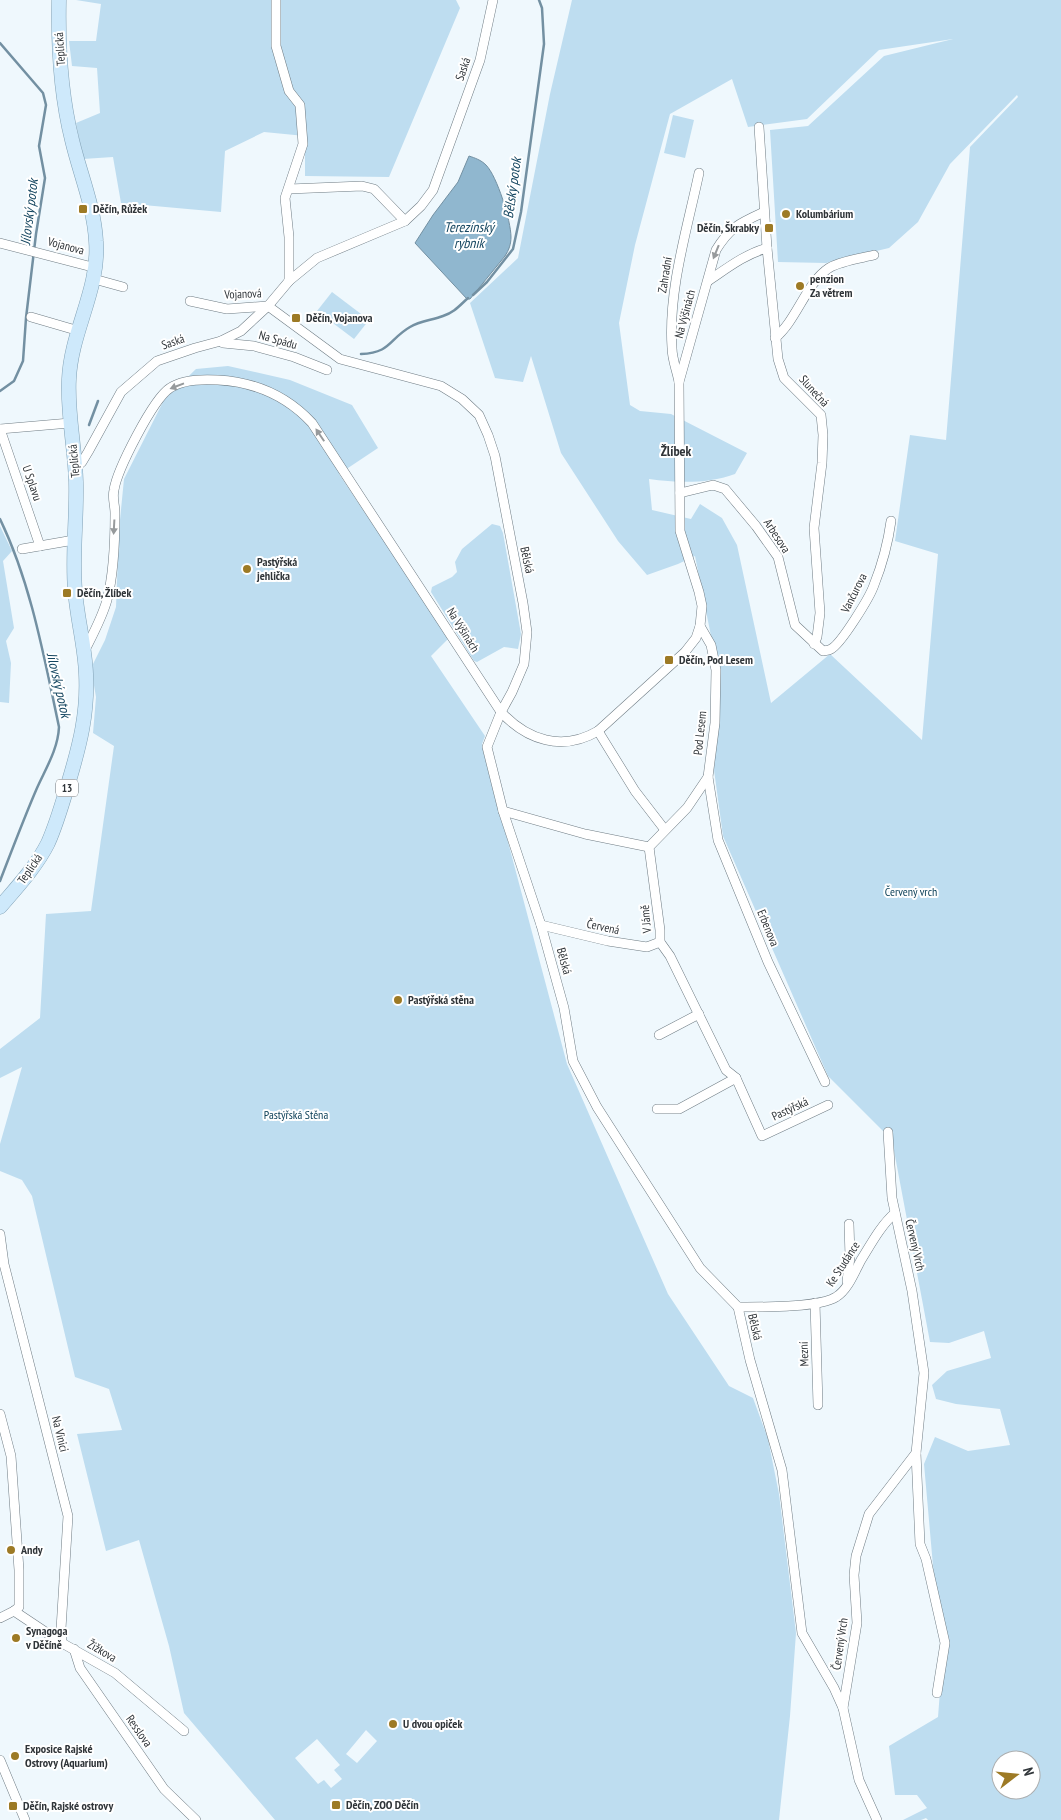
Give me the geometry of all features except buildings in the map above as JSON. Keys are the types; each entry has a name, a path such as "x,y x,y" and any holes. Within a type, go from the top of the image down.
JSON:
{"main road":[{"name":"Teplická","path":"0,907 28,874 48,842 64,800 82,734 86,710 86,672 75,591 76,482 70,423 70,369 95,274 97,252 94,222 71,137 66,106 59,41 59,0"}],"street":[{"path":"276,0 276,46 289,91 300,105 303,144 285,198 289,236 289,281"},
{"name":"Saská","path":"75,468 82,462 121,392 138,375 157,361 221,341 241,331 268,306 289,281 317,258 405,221 421,206 433,190 480,60 493,0"},
{"name":"Slunečná","path":"759,127 764,212 778,359 784,378 820,415 823,435 822,463 814,528 820,613 818,637 814,644"},
{"name":"Zahradní","path":"680,382 672,350 671,319 678,269 699,173"},
{"path":"289,189 362,186 374,189 405,221"},
{"name":"Na Výšinách","path":"84,652 106,600 112,561 115,513 113,493 115,482 120,469 156,403 163,393 172,387 195,380 223,380 246,383 270,392 298,410 312,422 501,712 521,730 549,741 575,740 591,736 685,652 696,638 700,626 702,606 700,592 680,531 680,382 716,250 725,236 737,225 764,212"},
{"name":"Vojanova","path":"0,243 40,252 123,287"},
{"name":"Na Výšinách","path":"708,281 751,254 767,248"},
{"path":"775,338 784,331 811,288 830,268 874,255"},
{"name":"Vojanová","path":"190,301 227,309 268,306"},
{"name":"Bělská","path":"268,306 340,359 441,386 462,399 479,415 488,435 495,456 523,602 526,632 524,664 487,747 503,811 541,925 564,1008 573,1061 597,1107 700,1268 738,1307 750,1360 782,1470 802,1633 834,1688 842,1708"},
{"path":"31,316 79,331"},
{"name":"Na Spádu","path":"221,341 223,343 254,346 294,357 327,370"},
{"path":"0,429 70,423"},
{"name":"U Splavu","path":"0,429 40,546"},
{"name":"Arbesova","path":"680,488 713,485 725,489 756,526 778,557 795,625 814,644"},
{"name":"Vančurova","path":"814,644 823,651 831,649 856,618 874,587 888,540 891,521"},
{"path":"22,549 74,540"},
{"name":"Pod Lesem","path":"665,830 687,808 708,777 715,723 716,670 711,645 700,626"},
{"path":"503,811 584,834 649,847 665,830 635,791 598,731"},
{"name":"Erbenova","path":"708,777 718,840 768,962 824,1082"},
{"name":"V Jámě","path":"649,847 660,942 670,956 726,1070 736,1078 762,1136"},
{"name":"Červená","path":"541,925 608,941 647,947 660,942"},
{"path":"659,1035 699,1014"},
{"path":"657,1109 679,1109 736,1078"},
{"name":"Pastýřská","path":"762,1136 828,1105"},
{"name":"Červený Vrch","path":"888,1132 892,1198 912,1291 924,1374 916,1453 920,1544 926,1559 945,1643 937,1693"},
{"name":"Ke Studánce","path":"738,1307 825,1302 837,1297 844,1290 887,1219 895,1213"},
{"path":"846,1286 850,1257 849,1224"},
{"name":"Na Vinici","path":"0,1234 4,1264 68,1516 61,1629 62,1643"},
{"name":"Mezní","path":"815,1303 818,1405"},
{"path":"0,1414 11,1456 19,1570 19,1607 14,1612 0,1618"},
{"name":"Červený Vrch","path":"877,1820 859,1780 842,1708 857,1623 854,1575 858,1548 869,1514 916,1453"},
{"name":"Žižkova","path":"14,1612 115,1674 184,1731"},
{"name":"Resslova","path":"74,1649 80,1668 164,1789 196,1820"},
{"path":"0,1760 25,1820"}],"green space":[{"path":"76,0 456,0 460,8 389,177 305,176 305,136 264,132 225,151 221,212 121,203 113,157 83,159 76,123 100,113 97,68 72,66 69,41 96,41 101,4"},
{"name":"Červený vrch","path":"572,0 1061,0 1061,1820 928,1820 926,1818 921,1820 903,1820 927,1808 917,1795 895,1795 889,1746 938,1717 947,1641 934,1577 924,1464 935,1437 968,1451 1010,1445 1000,1409 956,1404 936,1399 932,1385 947,1371 991,1358 984,1331 949,1343 930,1342 892,1140 828,1076 723,836 714,770 719,693 715,656 695,556 647,575 618,541 561,453 531,356 523,382 495,378 470,303 518,258 550,94","holes":["953,39 884,56 808,126 770,130 778,262 826,263 889,248 918,222 950,164 1017,95 1018,97 970,147 946,440 910,435 895,541 938,554 922,740 830,654 771,703 737,545 722,518 700,504 691,519 652,510 649,479 693,482 714,480 735,474 747,453 671,414 640,411 630,405 619,323 635,245 670,114 732,79 748,127 807,119 879,50"]},
{"path":"673,115 694,120 685,158 664,153"},
{"path":"332,292 369,320 354,339 317,311"},
{"name":"Pastýřská Stěna","path":"228,366 290,380 352,405 378,448 339,474 449,638 431,656 485,736 482,744 567,1064 668,1294 729,1386 753,1398 768,1439 779,1494 796,1633 790,1716 779,1820 275,1820 184,1713 169,1646 139,1540 106,1551 77,1434 122,1430 109,1389 75,1377 32,1196 22,1180 0,1171 0,1144 22,1067 0,1078 0,1049 40,1018 46,914 91,911 114,746 93,733 96,697 91,668 105,640 116,607 119,530 124,479 164,400 196,369","holes":["366,1730 377,1741 357,1763 346,1754","317,1739 340,1765 334,1770 342,1779 331,1788 324,1780 318,1784 295,1758"]},
{"path":"492,524 500,526 503,533 521,634 518,649 504,647 477,662 474,661 431,592 432,587 452,577 457,572 455,562 462,549"},
{"path":"0,526 12,551 3,561 14,628 6,641 11,663 9,703 0,702"}],"water":[{"name":"Terezínský rybník","path":"469,156 484,163 495,179 506,210 511,242 505,256 470,299 467,299 415,243 458,182"}],"waterway":[{"name":"Bělský potok","path":"473,295 487,282 513,249 521,212 544,44 542,8 539,0"},
{"name":"Jílovský potok","path":"0,43 43,93 46,105 39,146 45,178 36,234 23,361 14,381 0,391"},
{"name":"Bělský potok","path":"361,354 371,353 384,348 410,327 447,314 468,298"},
{"name":"Bělský potok","path":"89,425 98,401"},
{"name":"Jílovský potok","path":"0,519 11,543 36,621 59,727 54,751 32,799 0,881"}],"place":[{"name":"Děčín, Růžek","path":"83,209"},
{"name":"Kolumbárium","path":"786,214"},
{"name":"Děčín, Škrabky","path":"769,228"},
{"name":"penzion Za větrem","path":"800,286"},
{"name":"Děčín, Vojanova","path":"296,318"},
{"name":"Pastýřská jehlička","path":"247,569"},
{"name":"Děčín, Žlíbek","path":"67,593"},
{"name":"Děčín, Pod Lesem","path":"669,660"},
{"name":"Pastýřská stěna","path":"398,1000"},
{"name":"Andy","path":"11,1550"},
{"name":"Synagoga v Děčíně","path":"16,1638"},
{"name":"U dvou opiček","path":"393,1724"},
{"name":"Exposice Rajské Ostrovy (Aquarium)","path":"15,1756"},
{"name":"Děčín, ZOO Děčín","path":"336,1805"},
{"name":"Děčín, Rajské ostrovy","path":"13,1806"}],"district":[{"name":"Žlíbek","path":"676,451"}]}
